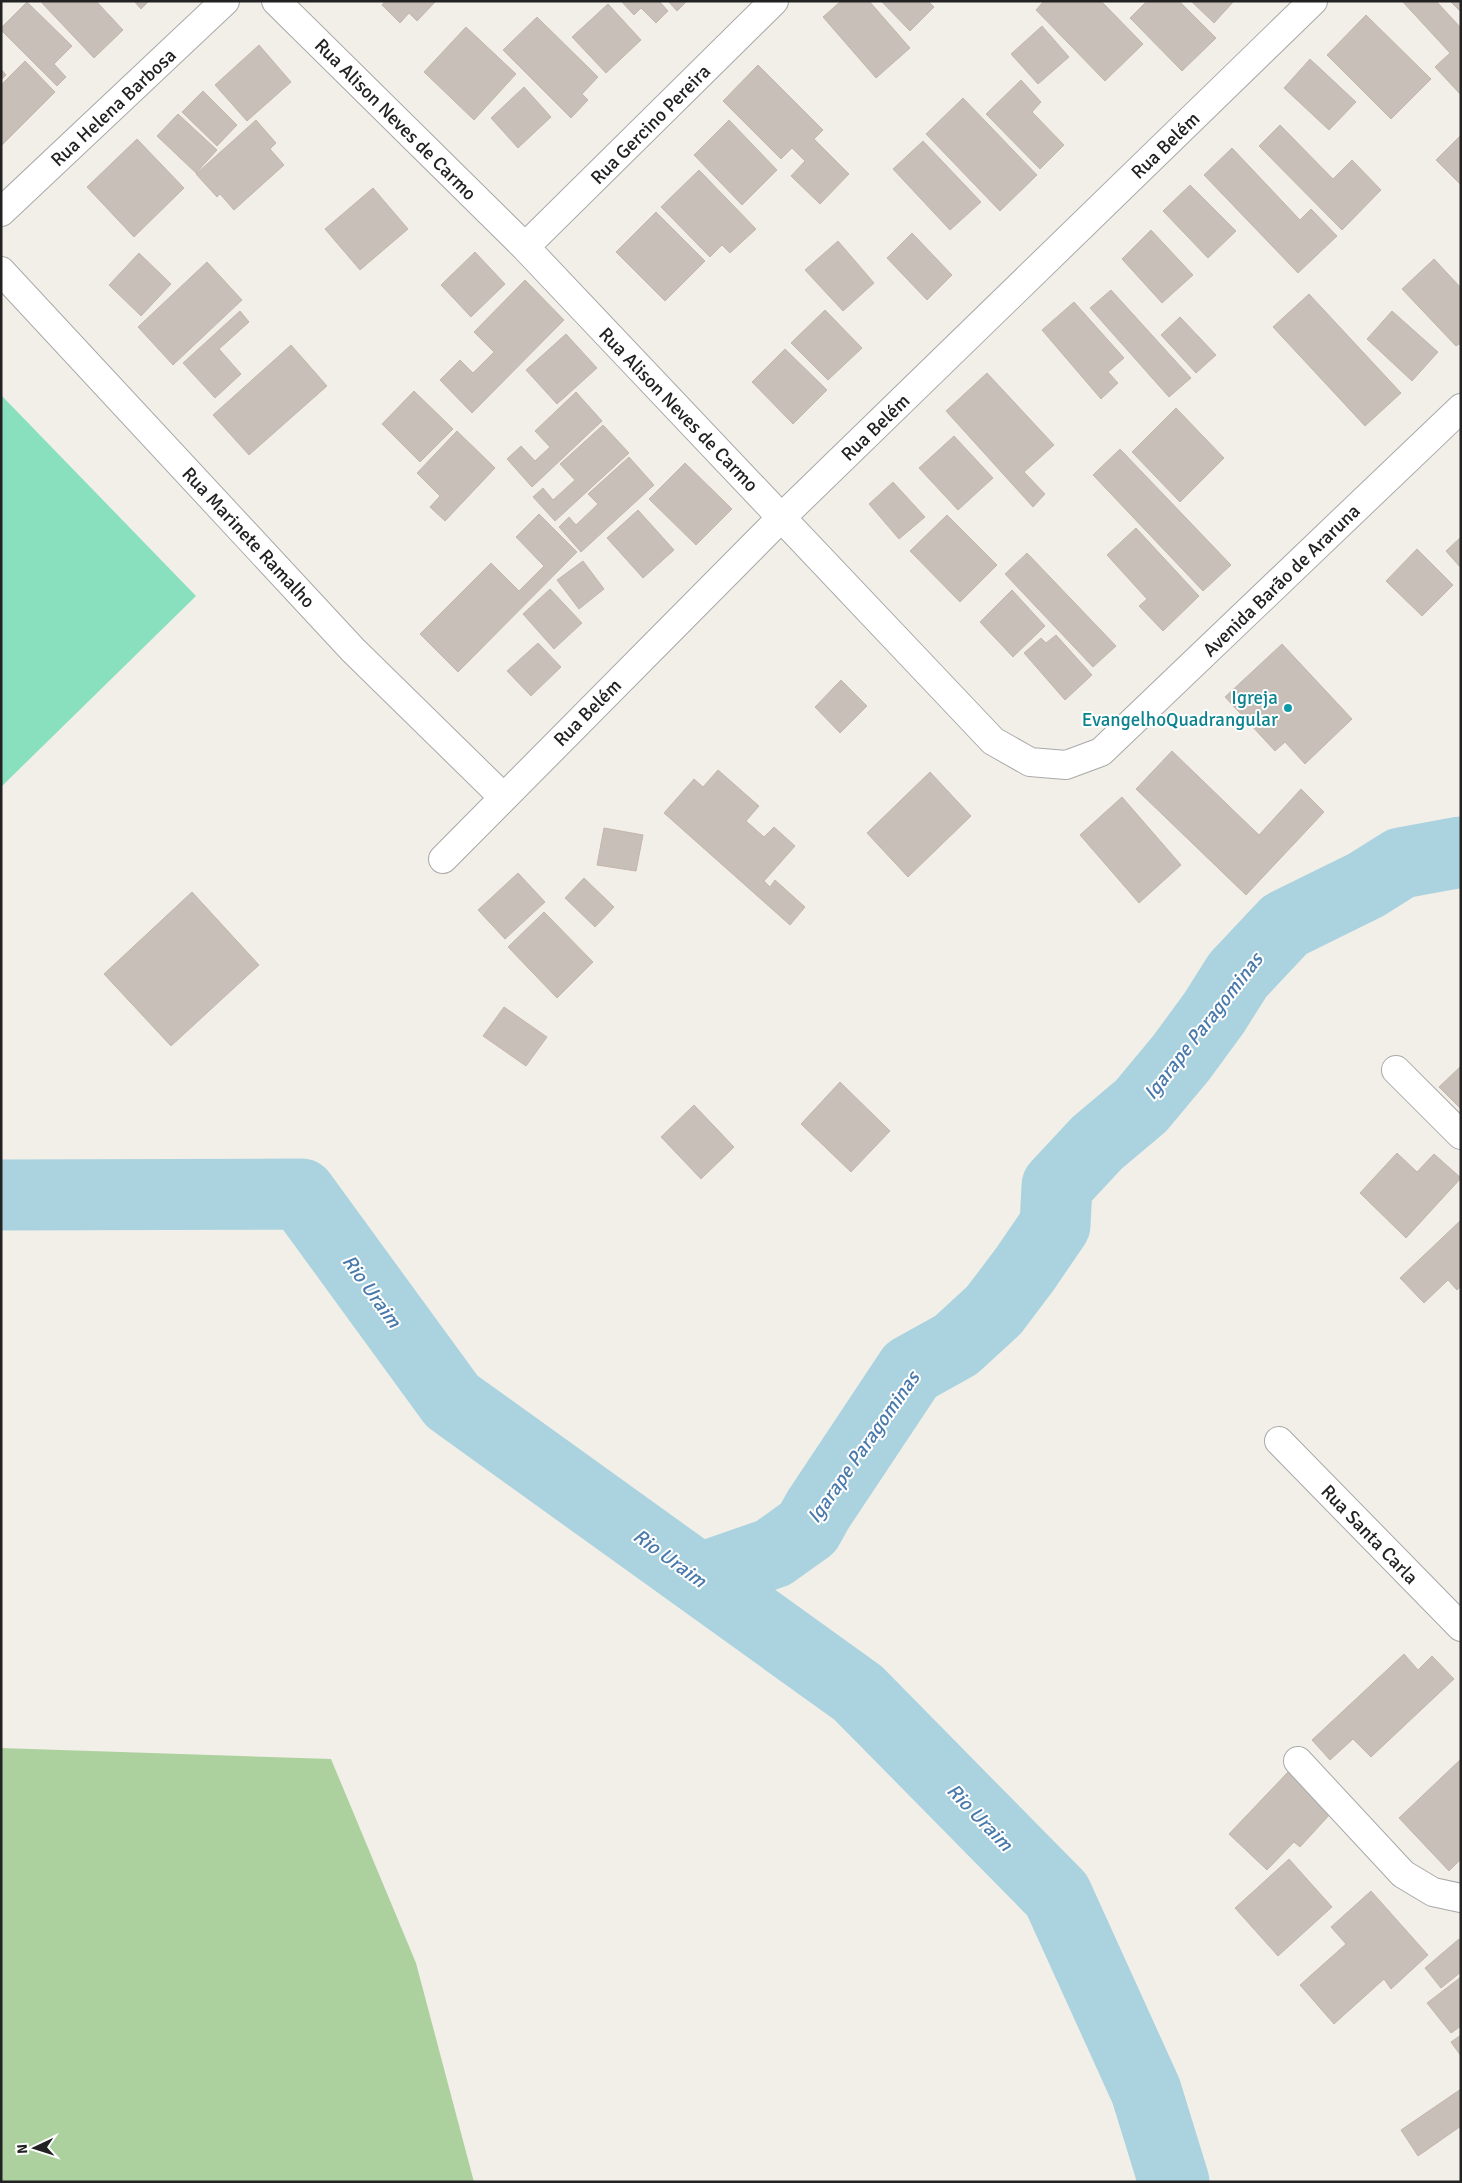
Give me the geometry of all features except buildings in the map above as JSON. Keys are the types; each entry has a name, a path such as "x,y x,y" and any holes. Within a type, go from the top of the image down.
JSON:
{"street":[{"name":"Rua Helena Barbosa","path":"1,212 225,1"},
{"name":"Rua Alison Neves de Carmo","path":"276,1 525,247 992,741 1030,762 1066,765 1101,752"},
{"name":"Rua Gercino Pereira","path":"525,247 774,1"},
{"name":"Rua Belém","path":"443,858 782,517 1313,1"},
{"name":"Rua Marinete Ramalho","path":"1,271 353,650 503,797"},
{"name":"Avenida Barão de Araruna","path":"1101,752 1461,408"},
{"path":"1396,1070 1461,1135"},
{"name":"Rua Santa Carla","path":"1279,1441 1461,1627"},
{"path":"1298,1761 1403,1874 1433,1892 1461,1898"}],"green space":[{"path":"1,395 196,596 1,787"},
{"path":"1,1748 331,1759 416,1963 474,2182 1,2182"}],"waterway":[{"name":"Igarape Paragominas","path":"701,1578 773,1553 808,1528 911,1370 956,1345 994,1310 1055,1225 1057,1186 1097,1143 1141,1106 1181,1058 1214,1013 1238,975 1285,925 1366,885 1401,863 1461,852"},
{"name":"Rio Uraim","path":"1,1195 301,1194 452,1401 858,1693 1057,1895 1146,2091 1174,2182"}],"place":[{"name":"Igreja EvangelhoQuadrangular","path":"1288,708"}]}
